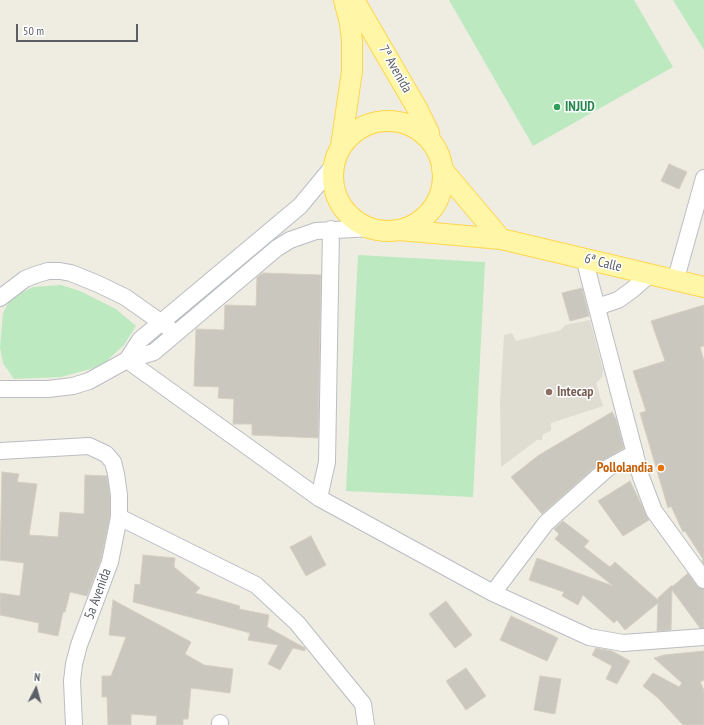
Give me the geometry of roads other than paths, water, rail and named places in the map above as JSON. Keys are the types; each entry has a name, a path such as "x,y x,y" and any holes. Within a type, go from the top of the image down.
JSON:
{"main road":[{"path":"341,146 353,133 368,124 385,121 402,123 417,130 430,141 438,154 442,169 442,183 438,197 431,209 421,219 409,226 395,230 372,228 357,221 342,206 337,197 333,181 334,165 341,146 352,71 350,23 344,0"},
{"name":"7ª Avenida","path":"354,0 426,125 430,141"},
{"path":"442,169 501,239"},
{"name":"6ª Calle","path":"395,230 501,239 584,258 675,282 704,287"}],"street":[{"path":"127,360 140,340 300,206 334,165"},
{"path":"675,282 704,178"},
{"path":"319,498 327,462 330,228"},
{"path":"0,389 48,389 72,386 89,381 127,360 151,353 176,334 277,248 302,234 330,228 372,228"},
{"path":"584,258 641,477 654,511 704,580"},
{"path":"0,298 25,279 35,274 48,271 71,273 125,297 176,334"},
{"path":"597,308 618,300 649,275"},
{"path":"127,360 319,498 493,593 589,637 623,643 704,637"},
{"name":"5a Avenida","path":"0,451 89,446 106,454 113,462 119,495 120,517 110,562 79,645 74,664 72,682 74,725"},
{"path":"493,593 546,523 609,467 635,453"},
{"path":"120,517 256,585 297,623 363,704 366,725"}],"place":[{"name":"INJUD","path":"557,107"},
{"name":"Intecap","path":"549,392"},
{"name":"Pollolandia","path":"661,468"}]}
